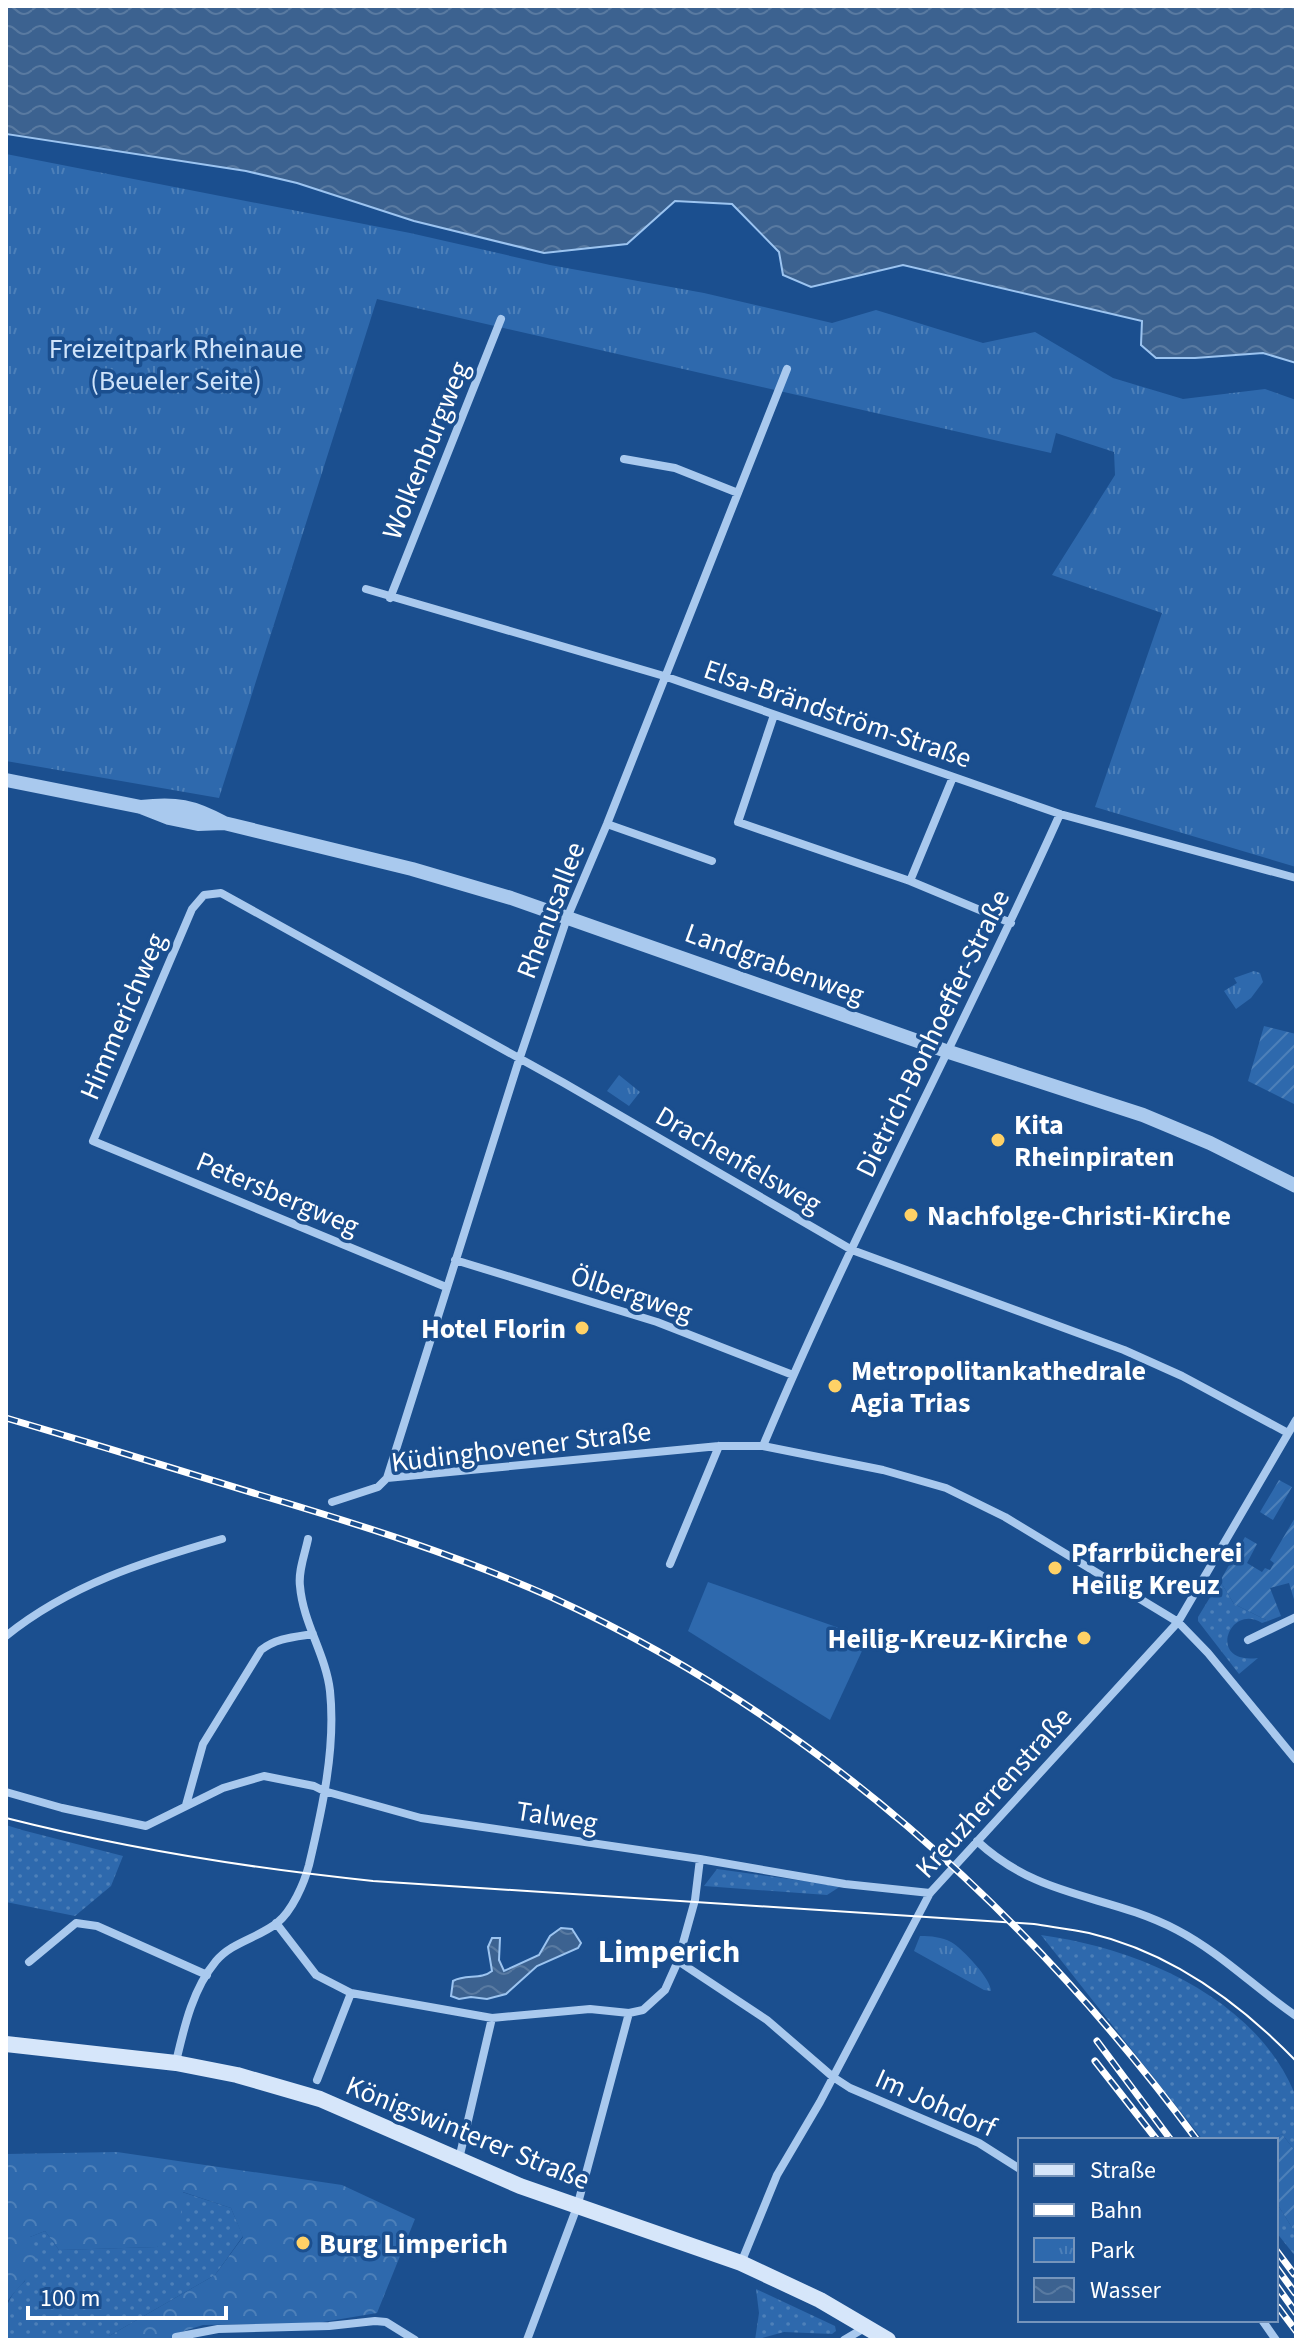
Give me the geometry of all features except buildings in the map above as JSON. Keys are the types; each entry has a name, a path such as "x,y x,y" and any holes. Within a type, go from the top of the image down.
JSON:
{"main road":[{"name":"Königswinterer Straße","path":"6,2044 176,2063 237,2075 320,2099 577,2207 741,2263 820,2300 888,2340"}],"street":[{"name":"Wolkenburgweg","path":"390,598 501,319"},
{"name":"Rhenusallee","path":"387,1478 567,918 787,369"},
{"path":"624,459 675,468 738,493"},
{"name":"Elsa-Brändström-Straße","path":"366,589 664,676 1060,814 1296,878"},
{"path":"774,715 738,822 910,881 1011,923"},
{"path":"910,881 953,777"},
{"name":"Landgrabenweg","path":"6,780 141,807 169,818 198,824 224,823 412,869 567,918 946,1051 1143,1115 1210,1143 1296,1186"},
{"name":"Dietrich-Bonhoeffer-Straße","path":"763,1446 793,1375 946,1051 1011,923 1060,814"},
{"path":"607,824 712,861"},
{"name":"Drachenfelsweg","path":"192,909 204,895 221,893 564,1083 852,1250 1124,1350 1182,1376 1288,1433"},
{"name":"Himmerichweg","path":"93,1141 192,909"},
{"name":"Petersbergweg","path":"93,1141 446,1287"},
{"name":"Ölbergweg","path":"455,1260 657,1322 793,1375"},
{"name":"Kreuzherrenstraße","path":"741,2263 777,2175 833,2077 930,1893 1178,1622 1296,1420"},
{"path":"670,1564 719,1446"},
{"name":"Küdinghovener Straße","path":"332,1502 378,1487 387,1478 719,1446 763,1446 883,1470 946,1488 1005,1517 1178,1622 1208,1653 1296,1760"},
{"path":"6,1636 43,1608 77,1590 167,1554 222,1539"},
{"path":"176,2063 187,2016 216,1961 233,1947 276,1923 294,1899 306,1874 324,1791 330,1745 329,1688 302,1603 299,1583 308,1539"},
{"path":"1248,1640 1296,1617"},
{"path":"186,1805 203,1744 261,1650 281,1639 313,1634"},
{"name":"Talweg","path":"6,1792 146,1826 223,1788 264,1776 314,1786 421,1818 700,1859 845,1884 930,1893"},
{"path":"977,1841 1011,1868 1039,1883 1175,1929 1233,1966 1296,2016"},
{"path":"276,1923 316,1975 351,1993 492,2018 590,2009 629,2013 643,2010 665,1990 678,1961 697,1889 700,1859"},
{"path":"29,1962 76,1923 97,1926 207,1975"},
{"name":"Im Johdorf","path":"678,1961 767,2020 850,2088 979,2143 1018,2168"},
{"path":"317,2080 351,1993"},
{"path":"527,2340 577,2207 629,2013"},
{"path":"459,2160 492,2018"},
{"path":"176,2337 218,2329 329,2326 375,2321 386,2322 415,2340"},
{"path":"1263,2322 1276,2340"},
{"path":"844,2340 866,2327"}],"green space":[{"name":"Freizeitpark Rheinaue (Beueler Seite)","path":"6,154 410,233 550,265 704,293 832,323 876,310 983,343 1035,332 1113,378 1183,399 1265,389 1296,400 1296,867 1095,807 1162,613 1052,575 1115,475 1114,452 1056,433 1051,453 377,299 219,798 6,761"},
{"path":"1254,971 1260,973 1263,982 1251,998 1236,1009 1224,991 1237,983 1234,978"},
{"path":"1264,1026 1296,1034 1296,1105 1248,1081"},
{"path":"619,1075 640,1092 629,1106 607,1091"},
{"path":"1279,1480 1292,1487 1273,1520 1260,1512"},
{"path":"1296,1516 1296,1606 1289,1583 1270,1588 1281,1616 1268,1621 1234,1604 1220,1581 1245,1537 1257,1544 1247,1563 1262,1572 1265,1568 1270,1570 1274,1563 1270,1560"},
{"path":"1220,1581 1234,1604 1268,1621 1240,1621 1228,1635 1232,1653 1242,1658 1258,1658 1239,1674 1198,1621"},
{"path":"708,1582 868,1638 830,1720 688,1631"},
{"path":"6,1825 123,1856 111,1886 75,1916 6,1902"},
{"path":"717,1869 841,1886 827,1895 704,1886"},
{"path":"1041,1935 1115,1952 1153,1965 1188,1983 1222,2004 1251,2029 1276,2059 1296,2098 1296,2152 1282,2134 1275,2138 1201,2138"},
{"path":"920,1936 948,1940 956,1946 982,1972 991,1991 914,1951"},
{"path":"1282,2134 1296,2152 1296,2234 1278,2205 1278,2138 1275,2138"},
{"path":"117,2152 342,2185 415,2219 377,2313 317,2323 203,2325 178,2333 180,2340 109,2340 109,2336 215,2275 243,2237 231,2208 183,2192 180,2222 157,2247 59,2250 45,2231 30,2237 36,2255 35,2264 6,2304 6,2154"},
{"path":"182,2192 231,2208 243,2236 215,2275 109,2336 109,2340 6,2340 7,2308 12,2295 25,2281 30,2237 45,2231 59,2250 157,2247"},
{"path":"1278,2205 1296,2234 1296,2257 1278,2234"},
{"path":"756,2289 835,2326 836,2331 832,2334 784,2332 755,2340 759,2313"}],"water":[{"path":"6,6 1296,6 1296,363 1263,353 1156,358 1141,345 1142,321 903,265 811,287 783,275 779,252 732,204 675,201 627,244 544,253 414,221 297,183 246,171 6,134"},
{"path":"561,1928 572,1929 581,1943 578,1948 537,1966 506,1994 487,1999 451,1996 453,1981 492,1971 488,1947 492,1938 500,1938 499,1960 504,1971 539,1955 550,1936"}],"tram line":[{"path":"6,1818 188,1856 373,1881 1034,1924 1082,1932 1148,1953 1202,1982 1251,2019 1296,2061"}],"railway":[{"path":"6,1418 334,1517 480,1567 551,1597 647,1645 738,1700 825,1760 908,1827 987,1898 1061,1975 1131,2056 1195,2138"},
{"path":"1097,2041 1170,2138"},
{"path":"1095,2061 1155,2138"},
{"path":"1278,2253 1294,2274"},
{"path":"1278,2270 1295,2293"},
{"path":"1278,2288 1296,2313"},
{"path":"1278,2307 1296,2331"}],"place":[{"name":"Kita Rheinpiraten","path":"998,1140"},
{"name":"Nachfolge-Christi-Kirche","path":"911,1215"},
{"name":"Hotel Florin","path":"582,1328"},
{"name":"Metropolitankathedrale Agia Trias","path":"835,1386"},
{"name":"Pfarrbücherei Heilig Kreuz","path":"1055,1568"},
{"name":"Heilig-Kreuz-Kirche","path":"1084,1638"},
{"name":"Burg Limperich","path":"303,2243"}],"district":[{"name":"Limperich","path":"669,1951"}]}
